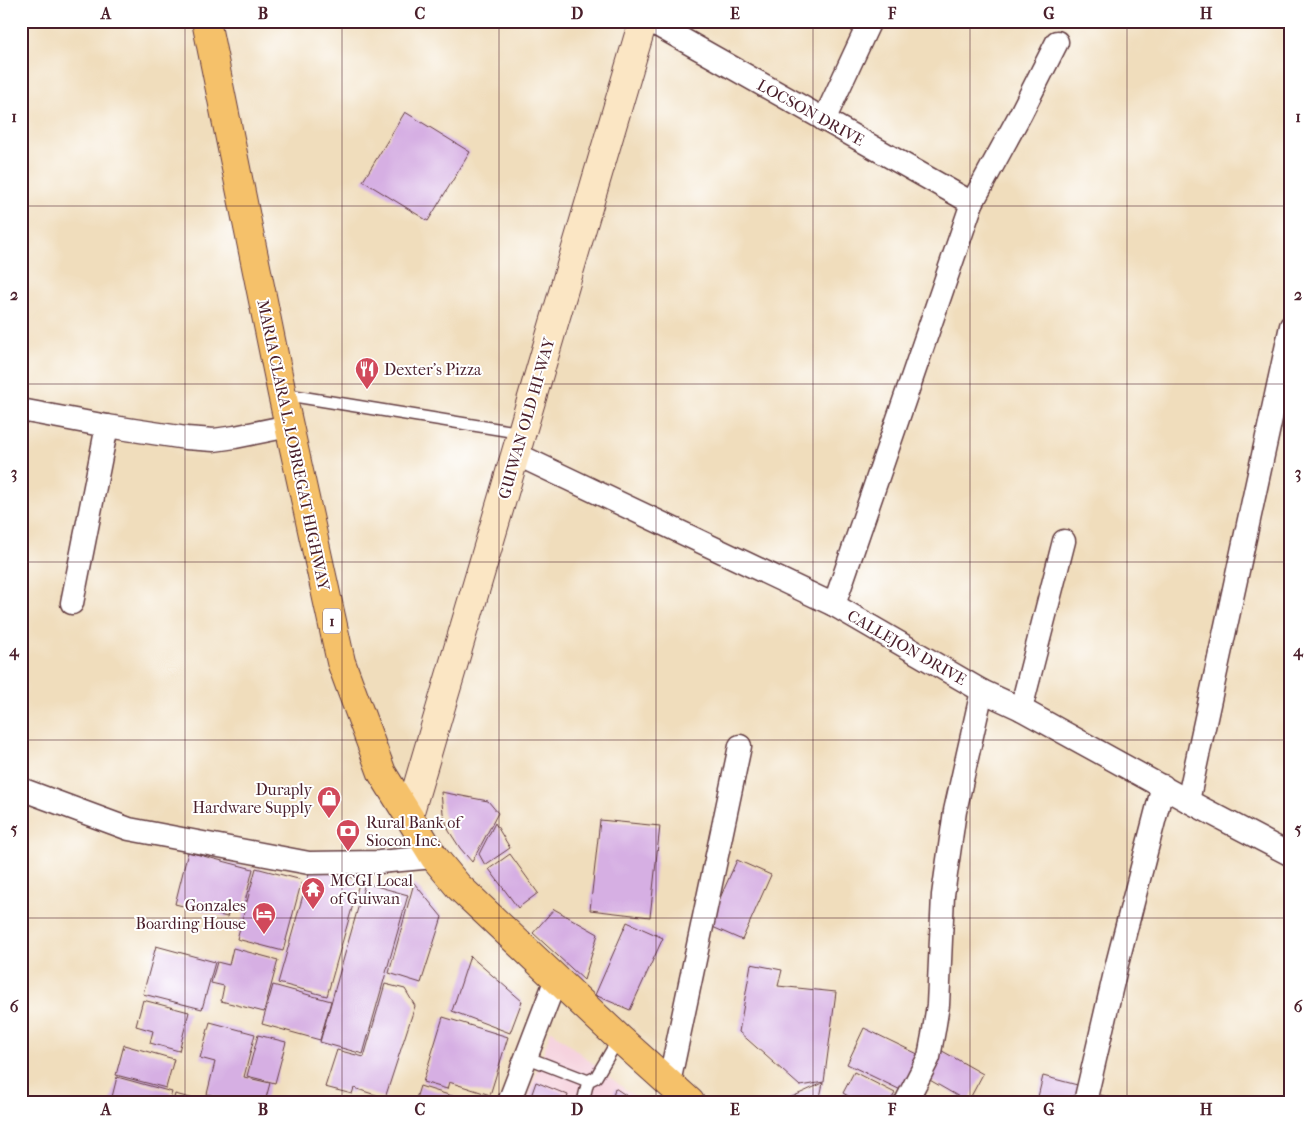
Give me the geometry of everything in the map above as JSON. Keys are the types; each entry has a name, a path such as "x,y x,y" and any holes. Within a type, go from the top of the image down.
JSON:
{"highway":[{"name":"MARIA CLARA L. LOBREGAT HIGHWAY","path":"206,21 282,394 341,662 382,773 434,857 458,886 677,1094"}],"street":[{"name":"GUIWAN OLD HI-WAY","path":"409,815 643,21"},
{"name":"LOCSON DRIVE","path":"650,21 972,203"},
{"path":"824,120 870,21"},
{"path":"834,605 972,203 1057,42"},
{"path":"1188,801 1291,326"},
{"path":"21,410 107,426 186,438 214,440 289,426"},
{"path":"72,603 107,426"},
{"name":"CALLEJON DRIVE","path":"519,443 834,605 982,691 1022,710 1291,855"},
{"path":"1022,710 1064,542"},
{"path":"906,1102 929,1057 934,1030 938,1006 943,895 955,811 982,691"},
{"path":"677,1094 740,746"},
{"path":"1085,1102 1117,964 1163,786"},
{"path":"21,789 129,829 309,863 379,862 434,857"},
{"path":"509,1102 556,979"}],"lane":[{"path":"282,394 519,443"},
{"path":"526,1057 588,1081 596,1077 620,1038"},
{"path":"583,1102 588,1081"}],"shaded area":[{"path":"551,1030 641,1102 526,1102"}],"building":[{"path":"405,112 470,152 428,221 363,181"},
{"path":"441,792 488,801 498,813 472,862 449,831 443,813"},
{"path":"600,820 660,826 650,917 590,910"},
{"path":"495,823 510,848 485,865 479,854"},
{"path":"188,852 253,869 243,910 230,907 227,917 175,904"},
{"path":"510,854 538,893 518,908 489,869"},
{"path":"737,860 771,875 742,940 708,925"},
{"path":"311,867 360,880 327,996 278,983"},
{"path":"256,868 302,880 283,951 237,939"},
{"path":"365,883 408,895 363,1054 320,1042"},
{"path":"414,883 442,917 421,983 389,973"},
{"path":"554,909 598,934 584,980 533,933"},
{"path":"627,922 663,938 630,1010 595,995"},
{"path":"156,946 215,962 202,1009 143,994"},
{"path":"233,948 278,960 264,1012 221,1001 224,986 211,983 217,962 229,965"},
{"path":"470,956 522,1001 510,1033 452,1011"},
{"path":"751,964 782,970 778,986 836,992 824,1082 800,1086 739,1032"},
{"path":"385,984 405,989 415,1006 385,1098 354,1088 352,1094 325,1087 337,1050 364,1057"},
{"path":"273,985 331,1001 320,1040 262,1024"},
{"path":"143,1000 189,1012 179,1051 150,1043 153,1031 136,1026"},
{"path":"443,1017 508,1037 490,1095 449,1082 447,1089 423,1082"},
{"path":"210,1022 255,1034 244,1077 270,1083 265,1102 236,1102 207,1094 215,1062 200,1058"},
{"path":"864,1028 926,1058 909,1094 847,1064"},
{"path":"258,1035 286,1042 275,1083 247,1076"},
{"path":"124,1045 174,1059 166,1088 116,1075"},
{"path":"937,1048 983,1074 968,1102 921,1075"},
{"path":"854,1072 895,1093 890,1102 858,1102 843,1093"},
{"path":"1043,1076 1085,1087 1081,1102 1037,1101"},
{"path":"117,1077 172,1092 169,1102 111,1101"},
{"path":"536,1082 568,1095 566,1102 529,1102"},
{"path":"823,1083 819,1102 781,1102"},
{"path":"420,1086 468,1101 468,1102 415,1102"},
{"path":"615,1088 636,1102 612,1102"},
{"path":"175,1094 202,1101 202,1102 173,1102"},
{"path":"1097,1094 1123,1101 1095,1102"}],"place":[{"name":"Dexter's Pizza","path":"367,390"},
{"name":"Duraply Hardware Supply","path":"329,819"},
{"name":"Rural Bank of Siocon Inc.","path":"348,852"},
{"name":"MCGI Local of Guiwan","path":"313,910"},
{"name":"Gonzales Boarding House","path":"264,935"}]}
